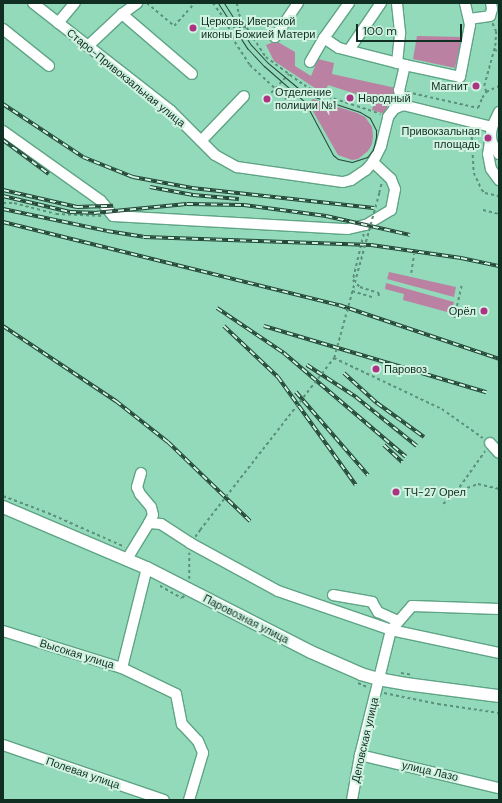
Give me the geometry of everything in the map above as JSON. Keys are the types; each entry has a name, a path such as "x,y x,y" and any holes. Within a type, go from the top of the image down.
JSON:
{"main road":[{"name":"Паровозная улица","path":"3,507 130,555 147,568 311,652 361,674 377,685 499,696"}],"street":[{"name":"Старо-Привокзальная улица","path":"33,3 175,114 221,160 237,167 343,182 358,176 373,162 382,146 388,117"},
{"path":"58,23 75,3"},
{"path":"88,46 122,14 137,3"},
{"path":"275,37 298,3"},
{"path":"310,62 324,38 349,3"},
{"path":"349,50 381,3"},
{"path":"397,3 401,64 399,90 403,105"},
{"path":"324,38 339,48 460,77 470,25 466,3"},
{"path":"469,19 490,16 492,9 491,3"},
{"path":"122,14 192,74"},
{"path":"3,29 49,66"},
{"path":"201,141 244,96"},
{"path":"388,117 394,109 403,105 491,131"},
{"path":"499,112 491,131 488,154 491,169 499,180"},
{"path":"3,131 101,201 114,216 348,229 366,225 391,210 395,189 391,179 373,162"},
{"path":"491,131 492,143 499,154"},
{"path":"490,443 499,453"},
{"path":"130,555 149,524 152,515 151,507 140,494 137,487 141,473"},
{"path":"149,524 161,524 190,543 278,591 391,630 499,653"},
{"name":"Высокая улица","path":"3,631 122,668 147,568"},
{"path":"333,595 372,602 378,612 398,621"},
{"path":"391,630 412,606 499,609"},
{"name":"Деповская улица","path":"352,800 360,755 391,630"},
{"path":"122,668 176,694 182,724 198,741 203,753 189,800"},
{"name":"Полевая улица","path":"3,745 164,800"},
{"name":"улица Лазо","path":"360,755 499,788"}],"path":[{"path":"147,3 174,26 195,3"},
{"path":"213,3 226,21 235,42 250,65 294,106"},
{"path":"237,3 239,14 266,57 317,93 388,117"},
{"path":"486,92 484,86 494,50 496,32 490,16"},
{"path":"226,21 247,28"},
{"path":"494,50 499,51"},
{"path":"271,93 289,74"},
{"path":"399,90 478,108 486,92 499,86"},
{"path":"458,128 466,130 472,136 474,173 482,190 485,193 499,196"},
{"path":"200,530 334,358 381,184"},
{"path":"3,203 14,203 56,214 84,217 114,216"},
{"path":"483,210 499,214"},
{"path":"366,225 353,280 360,287 380,294 379,299"},
{"path":"411,273 414,254"},
{"path":"454,318 462,284"},
{"path":"352,291 372,297"},
{"path":"334,358 442,409 490,443 456,492 443,504"},
{"path":"456,492 478,484 499,489"},
{"path":"3,496 48,513 130,555"},
{"path":"190,543 188,578 194,581"},
{"path":"361,674 358,684 377,685 438,704 499,713"}],"shaded area":[{"path":"417,36 462,37 455,68 413,59"},
{"path":"276,41 295,52 295,66 311,76 318,59 334,63 332,74 396,88 393,101 389,101 385,114 372,110 375,100 328,85 324,94 274,61 266,45"},
{"path":"313,99 365,117 372,127 373,136 372,144 368,151 358,159 352,160 338,155 310,106 310,102"},
{"path":"389,272 456,287 454,297 387,279"},
{"path":"386,283 454,302 451,313 403,300 404,294 385,289"}],"tram line":[{"path":"218,3 247,48 264,66 305,102 333,155 338,159 352,162 367,157 373,150 376,137 376,130 370,118 360,112 312,96 298,88 267,62 251,45 224,3"}],"railway":[{"path":"3,104 83,157 133,177 192,188 374,208"},
{"path":"3,140 49,174"},
{"path":"150,187 193,195 239,199"},
{"path":"3,190 77,207 113,206"},
{"path":"3,196 70,212 94,213 187,204 244,205 326,216 410,235"},
{"path":"3,209 107,231 144,237 371,245 461,258 499,266"},
{"path":"3,222 339,305 499,359"},
{"path":"217,308 284,353 406,457"},
{"path":"3,326 116,401 168,442 250,521"},
{"path":"224,326 278,377 356,485"},
{"path":"264,326 486,392"},
{"path":"307,365 356,397 417,446"},
{"path":"344,373 377,403 424,437"},
{"path":"296,392 368,475"},
{"path":"384,445 402,462"}],"place":[{"name":"Церковь Иверской иконы Божией Матери","path":"193,28"},
{"name":"Магнит","path":"476,86"},
{"name":"Народный","path":"350,98"},
{"name":"Отделение полиции №1","path":"267,99"},
{"name":"Привокзальная площадь","path":"488,138"},
{"name":"Орёл","path":"484,311"},
{"name":"Паровоз","path":"376,369"},
{"name":"ТЧ-27 Орел","path":"396,492"}]}
